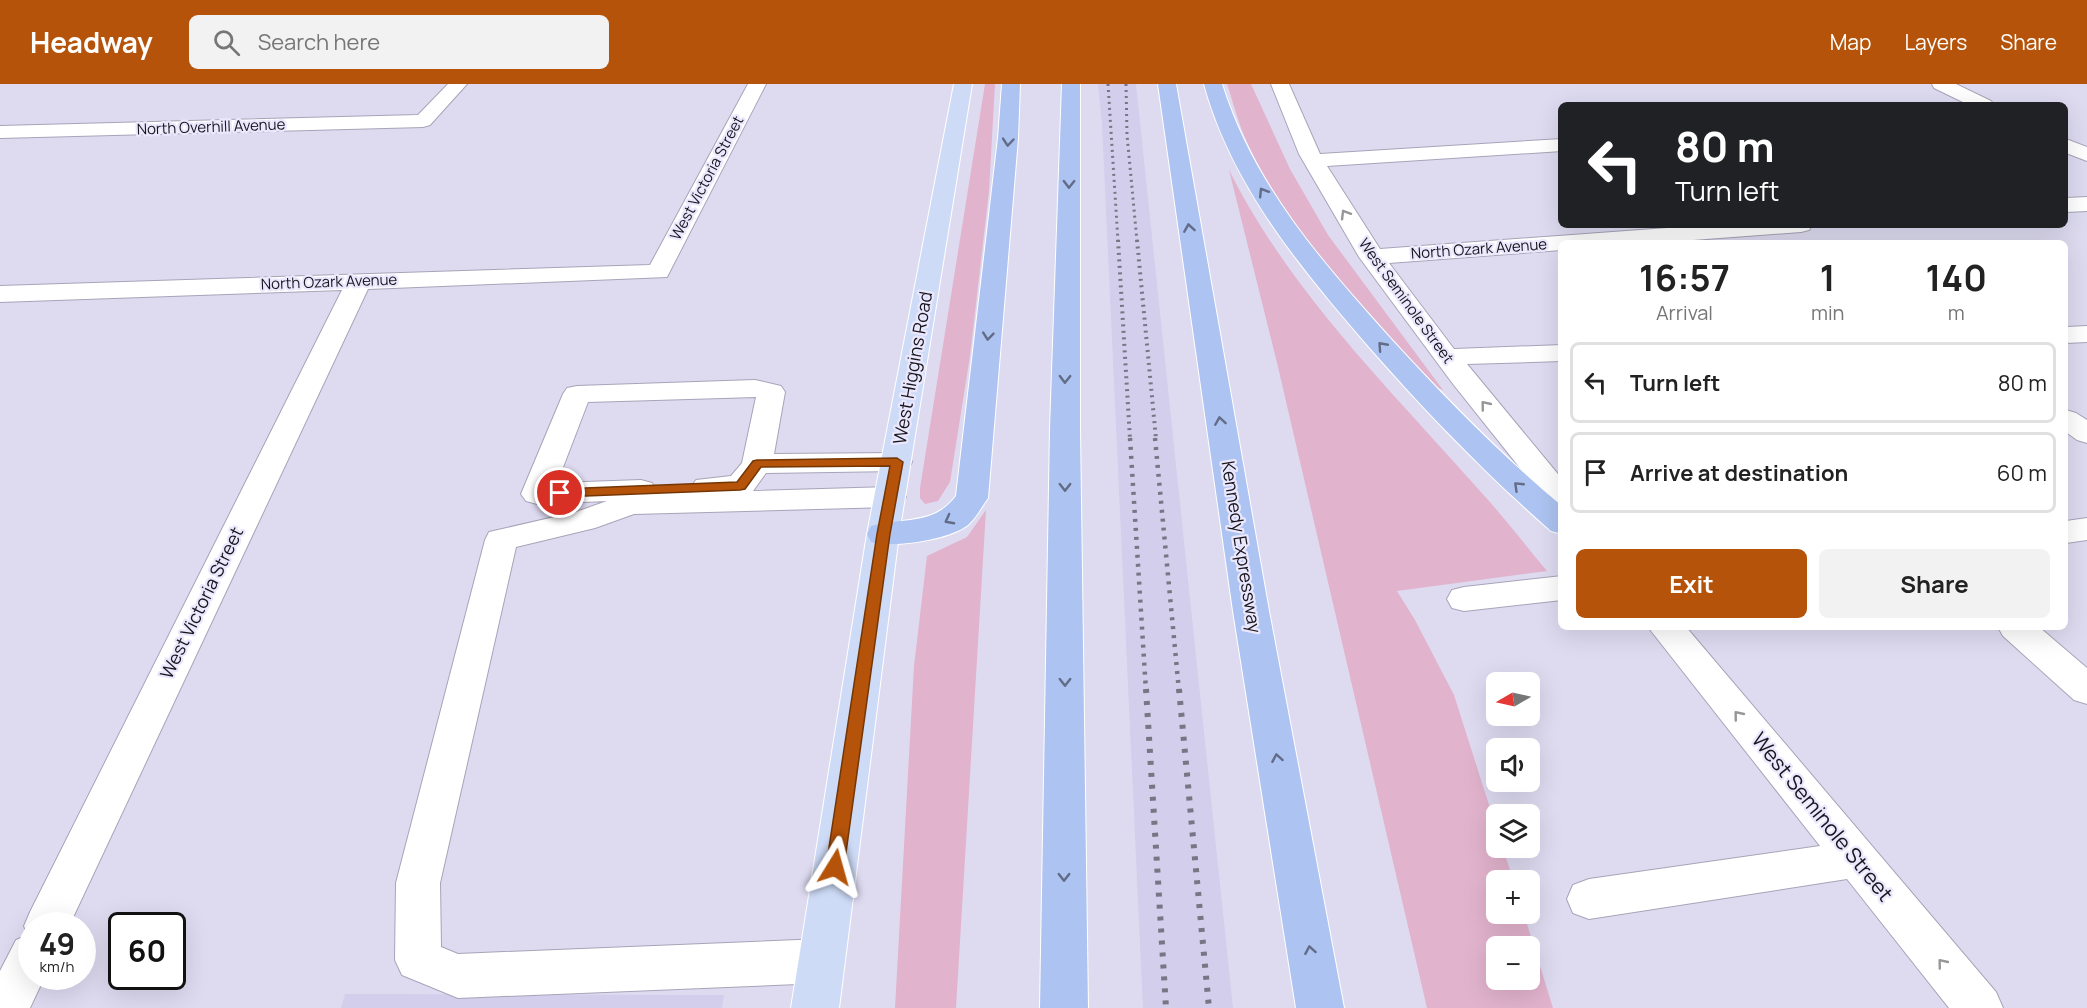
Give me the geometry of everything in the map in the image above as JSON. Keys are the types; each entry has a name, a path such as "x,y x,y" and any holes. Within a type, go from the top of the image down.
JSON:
{"highway":[{"path":"890,498 937,527 957,517 972,498 1004,181 1011,84"},
{"path":"1064,1008 1065,429 1071,84"},
{"name":"Kennedy Expressway","path":"1167,84 1249,599 1320,1008"},
{"path":"1213,84 1239,155 1280,219 1342,301 1440,410 1522,490 1558,521"}],"main road":[{"name":"West Higgins Road","path":"815,1008 890,498 963,84"}],"street":[{"name":"North Overhill Avenue","path":"0,132 423,121 458,84"},
{"name":"West Victoria Street","path":"658,272 757,84"},
{"name":"West Seminole Street","path":"1280,84 1313,161 1371,257 1447,357 1558,495"},
{"path":"1941,84 1978,102"},
{"path":"1313,161 1558,144"},
{"path":"2068,146 2087,155"},
{"path":"2068,205 2087,204"},
{"name":"North Ozark Avenue","path":"1599,240 1761,228"},
{"name":"North Ozark Avenue","path":"1371,257 1558,243"},
{"name":"North Ozark Avenue","path":"0,294 658,272"},
{"name":"West Victoria Street","path":"53,912 359,281"},
{"path":"2068,335 2087,334"},
{"path":"1447,357 1558,353"},
{"path":"755,388 771,392 757,464 740,486 537,494 577,394 755,388"},
{"path":"2068,420 2087,434"},
{"path":"757,464 890,498"},
{"path":"822,961 458,976 418,960 418,883 501,540 584,521 630,504 890,498"},
{"path":"2068,532 2087,529"},
{"path":"1464,599 1558,588"},
{"name":"West Seminole Street","path":"1667,630 1979,1008"},
{"path":"2019,630 2087,690"},
{"path":"1589,899 1857,859"},
{"path":"6,1008 18,984"}],"shaded area":[{"path":"985,84 995,84 989,191 970,356 950,482 938,501 925,504 920,498 920,488"},
{"path":"1098,84 1136,84 1233,1008 1143,1008 1102,124"},
{"path":"1227,84 1251,84 1290,169 1328,235 1443,390 1432,386 1406,358 1354,300 1306,240 1264,175 1243,133"},
{"path":"1229,170 1254,216 1283,260 1315,302 1547,571 1397,591 1415,620 1454,695 1489,804 1486,804 1486,858 1506,858 1510,870 1486,870 1486,924 1527,924 1531,936 1486,936 1486,990 1540,990 1540,966 1553,1008 1427,1008 1278,367"},
{"path":"986,510 956,1008 895,1008 914,666 927,556 967,537"},
{"path":"345,994 724,995 722,1008 341,1008"}],"railway":[{"path":"1108,84 1118,241"},
{"path":"1126,84 1127,135 1137,241"},
{"path":"1118,240 1130,439"},
{"path":"1137,240 1156,439"},
{"path":"1130,438 1146,691"},
{"path":"1155,438 1179,691"},
{"path":"1146,689 1166,1008"},
{"path":"1179,689 1209,1008"}],"route":[{"path":"560,493 740,486 757,464 897,462 884,534 835,867"}]}
